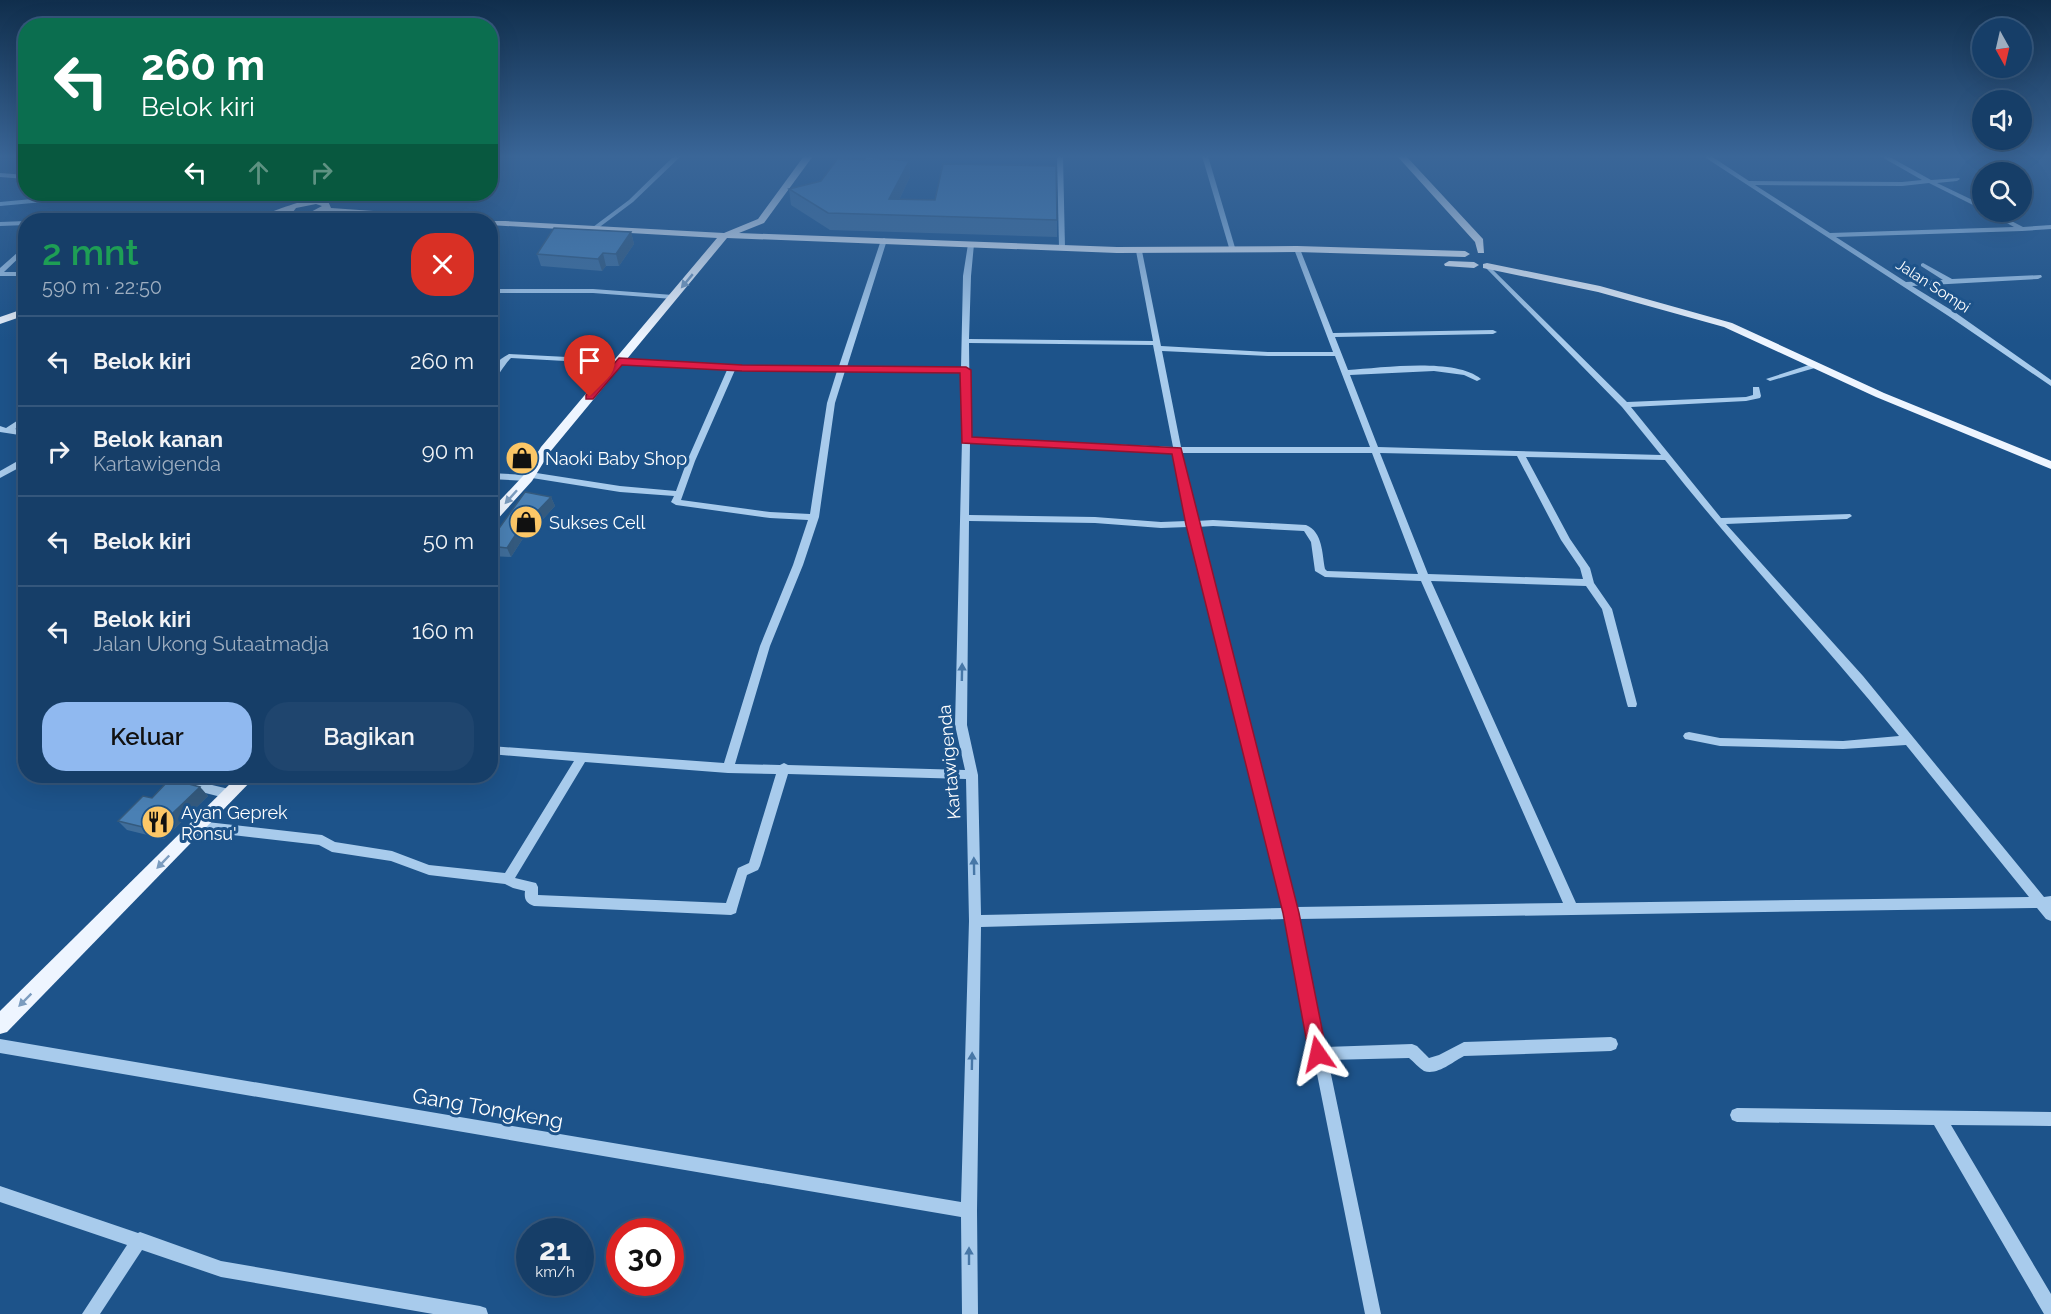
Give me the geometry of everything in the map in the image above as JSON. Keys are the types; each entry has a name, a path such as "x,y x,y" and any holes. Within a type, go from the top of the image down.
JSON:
{"main road":[{"path":"498,510 529,477 545,450 724,236 761,221 764,217"},
{"path":"1458,217 1498,263 1487,266"},
{"path":"761,221 774,238"},
{"path":"498,222 774,238 884,240 1139,251 1267,251 1487,266 1611,291 1728,326 1996,445 2051,465"},
{"path":"1298,253 1491,254 1549,278"},
{"path":"1465,254 1467,261 1474,265"},
{"path":"0,321 18,314"},
{"path":"0,1025 241,783"}],"street":[{"path":"595,228 607,217"},
{"path":"1061,217 1062,248"},
{"path":"1223,217 1233,251"},
{"name":"Jalan Sompi","path":"1802,217 2051,384"},
{"path":"2009,222 2022,229"},
{"path":"0,224 18,223"},
{"path":"1830,235 2051,227"},
{"path":"728,768 765,646 798,565 813,517 831,403 884,240"},
{"name":"Kartawigenda","path":"970,1314 969,1211 975,921 972,776 961,725 966,440 965,341 967,276 971,244"},
{"path":"1139,251 1192,525 1291,913 1373,1314"},
{"path":"1298,253 1425,579 1572,909"},
{"path":"0,273 18,255"},
{"path":"1923,265 1951,283"},
{"path":"1487,266 1625,405 1718,521 1859,679 2047,903 2051,915"},
{"path":"0,273 18,274"},
{"path":"1905,284 2038,277"},
{"path":"498,291 593,291 673,297"},
{"path":"1330,335 1493,332"},
{"path":"965,341 1157,346 1268,354 1337,354"},
{"path":"498,367 508,356 732,367 966,370"},
{"path":"1770,380 1815,365"},
{"path":"732,367 691,461 676,502 770,515 813,517"},
{"path":"1345,373 1445,368 1468,372 1477,379"},
{"path":"1625,405 1746,399 1756,396 1756,389"},
{"path":"4,429 18,423"},
{"path":"966,440 1177,450 1375,450 1669,458"},
{"path":"1520,454 1566,540 1585,568 1588,583 1607,609 1632,704"},
{"path":"0,475 18,465"},
{"path":"498,476 529,477 680,494"},
{"path":"1718,521 1847,516"},
{"path":"965,518 1192,525 1213,523 1306,528 1312,532 1316,540 1316,561 1320,571 1325,574 1588,583"},
{"path":"1689,736 1720,742 1844,745 1908,740"},
{"path":"498,751 728,768 784,768 972,776"},
{"path":"508,879 582,756"},
{"path":"198,826 322,840 332,847 392,856 429,870 508,879 513,883 532,887 531,897 534,900 731,909 742,872 754,866 784,768"},
{"path":"186,783 229,794"},
{"path":"975,921 1291,913 2047,903"},
{"path":"1318,1054 1412,1051 1427,1065 1447,1062 1457,1052 1464,1049 1611,1044"},
{"name":"Gang Tongkeng","path":"0,1046 969,1211"},
{"path":"1737,1115 2051,1119"},
{"path":"1939,1119 2051,1310"},
{"path":"0,1194 221,1269 480,1314"},
{"path":"90,1314 140,1240"}],"building":[{"path":"969,217 1057,217 1057,220"},
{"path":"554,228 631,232 616,254 603,253 598,259 537,254"},
{"path":"525,492 551,497 529,520 525,520 507,548 498,547 498,530"},
{"path":"166,783 185,783 200,787 155,830 118,821 143,796 152,798"}],"place":[{"name":"Naoki Baby Shop","path":"522,458"},
{"name":"Sukses Cell","path":"526,522"},
{"name":"Ayan Geprek Ronsu'","path":"158,822"}],"route":[{"path":"590,397 619,361 742,368 966,370 966,440 1003,444 1177,450 1192,525 1291,913 1318,1054"}]}
